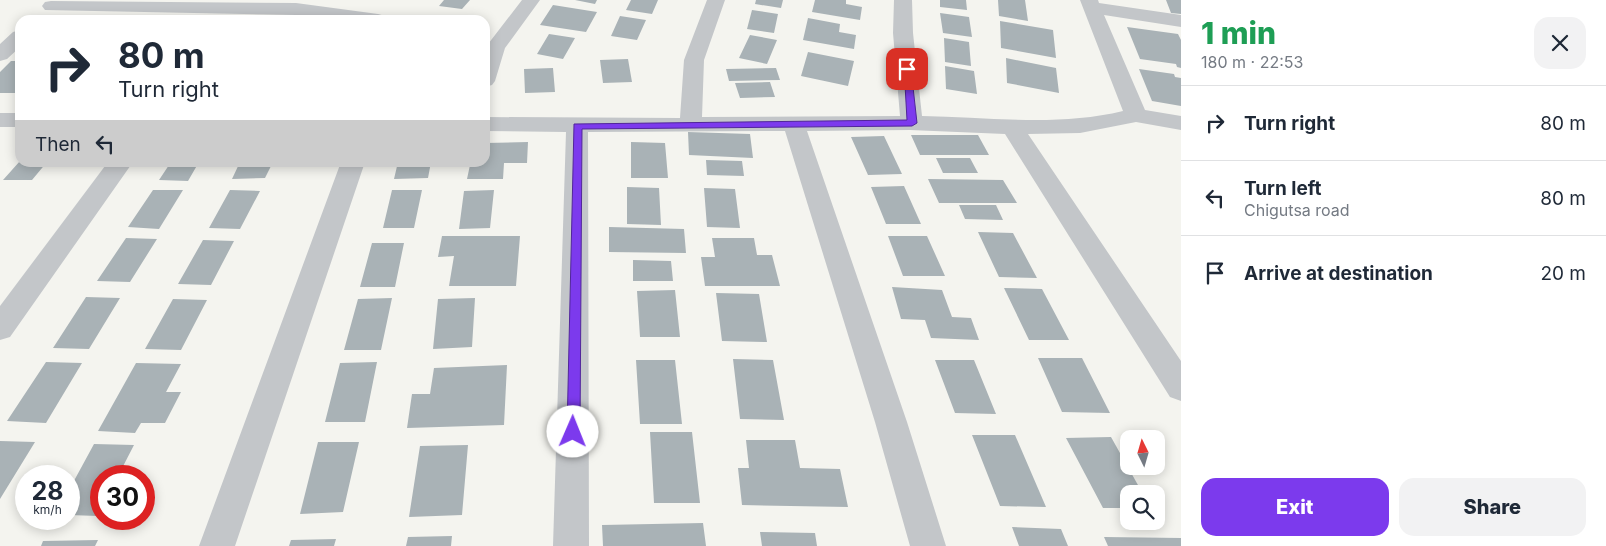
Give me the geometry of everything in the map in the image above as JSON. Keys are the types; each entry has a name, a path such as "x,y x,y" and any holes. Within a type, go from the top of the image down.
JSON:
{"street":[{"path":"490,46 531,0"},
{"path":"691,124 694,60 716,0"},
{"path":"904,0 903,33 912,123"},
{"path":"41,15 54,3 296,9 341,15"},
{"path":"1090,4 1181,21"},
{"path":"1090,4 1136,115"},
{"path":"0,55 15,41"},
{"path":"490,124 577,126 912,123 1012,127 1100,124 1136,115 1181,123"},
{"path":"0,120 15,120"},
{"path":"794,124 888,413 928,546"},
{"path":"571,546 577,126"},
{"path":"1012,127 1181,387"},
{"path":"0,328 117,167"},
{"path":"218,546 351,167"}],"building":[{"path":"444,0 470,0 462,9 439,6"},
{"path":"575,0 597,0 595,4"},
{"path":"631,0 658,0 652,14 626,10"},
{"path":"756,0 783,0 781,8 755,4"},
{"path":"815,0 846,0 846,4 862,7 860,20 812,12"},
{"path":"940,0 966,0 967,10 940,7"},
{"path":"998,0 1025,0 1028,21 999,16"},
{"path":"1166,0 1181,0 1181,14 1171,13"},
{"path":"553,5 597,12 586,32 540,25"},
{"path":"752,10 778,14 774,33 747,29"},
{"path":"940,13 969,17 972,37 943,33"},
{"path":"620,16 646,20 637,40 611,36"},
{"path":"808,18 840,24 839,32 856,35 854,49 803,40"},
{"path":"1000,21 1053,30 1056,58 1001,48"},
{"path":"1127,27 1178,34 1181,40 1181,68 1177,67 1176,64 1140,59"},
{"path":"549,34 575,38 563,59 537,54"},
{"path":"750,35 777,40 767,64 739,58"},
{"path":"944,38 969,42 971,66 945,62"},
{"path":"808,52 854,61 848,86 801,76"},
{"path":"1006,58 1056,68 1059,93 1007,83"},
{"path":"628,59 632,82 603,83 600,60"},
{"path":"11,61 15,61 15,93 0,93 0,72"},
{"path":"945,66 974,71 977,94 946,89"},
{"path":"553,68 555,92 525,93 524,69"},
{"path":"776,68 780,80 729,81 726,69"},
{"path":"1139,69 1174,74 1175,77 1181,78 1181,106 1152,101"},
{"path":"770,82 775,97 740,98 735,83"},
{"path":"688,132 750,134 753,158 689,155"},
{"path":"911,135 978,135 989,155 920,155"},
{"path":"884,136 902,174 868,175 851,137"},
{"path":"528,142 527,163 504,163 503,179 467,179 470,167 490,167 490,143"},
{"path":"631,142 665,143 668,178 631,178"},
{"path":"936,158 970,158 978,173 943,173"},
{"path":"706,160 742,161 744,176 707,175"},
{"path":"15,167 43,167 32,180 3,180"},
{"path":"168,167 196,167 188,181 159,180"},
{"path":"238,167 270,167 265,178 232,179"},
{"path":"397,167 430,167 428,178 394,179"},
{"path":"928,179 1003,180 1017,203 939,203"},
{"path":"904,186 921,224 886,224 871,187"},
{"path":"627,187 659,188 661,225 627,224"},
{"path":"704,188 735,189 740,228 707,227"},
{"path":"153,190 183,190 159,229 128,227"},
{"path":"230,190 260,191 240,229 209,228"},
{"path":"392,190 422,190 414,228 383,228"},
{"path":"494,190 490,228 459,229 464,191"},
{"path":"959,205 996,205 1003,220 965,219"},
{"path":"609,227 684,229 686,253 609,252"},
{"path":"978,232 1013,233 1037,278 999,277"},
{"path":"442,236 520,236 516,286 449,286 454,256 438,257"},
{"path":"888,236 927,236 945,276 903,276"},
{"path":"126,238 157,239 130,282 97,281"},
{"path":"712,238 754,238 757,255 772,255 780,286 705,286 701,257 715,257"},
{"path":"203,240 234,241 211,285 178,284"},
{"path":"372,243 404,243 395,287 360,287"},
{"path":"633,260 671,261 673,281 633,281"},
{"path":"892,287 942,290 952,317 971,318 979,340 931,338 925,320 901,319"},
{"path":"1004,288 1042,289 1069,340 1029,340"},
{"path":"675,290 680,337 640,337 637,291"},
{"path":"716,293 759,294 767,342 722,341"},
{"path":"86,297 120,298 89,349 53,348"},
{"path":"392,298 381,350 344,350 358,299"},
{"path":"475,298 472,347 433,349 438,299"},
{"path":"173,299 207,300 181,350 145,349"},
{"path":"1038,358 1082,358 1110,413 1062,412"},
{"path":"733,359 773,360 784,420 740,419"},
{"path":"636,360 675,360 682,424 640,424"},
{"path":"935,360 974,360 996,414 955,413"},
{"path":"46,362 82,363 46,423 7,421"},
{"path":"377,362 365,422 325,422 340,363"},
{"path":"136,363 181,364 166,392 181,392 165,423 141,423 135,433 98,431"},
{"path":"507,365 504,425 407,428 412,394 430,394 434,368"},
{"path":"650,432 692,432 700,503 654,503"},
{"path":"972,435 1015,435 1046,507 1000,506"},
{"path":"1111,437 1120,453 1120,475 1132,475 1138,485 1120,485 1120,508 1103,508 1066,438"},
{"path":"746,440 795,440 800,468 840,469 848,507 742,505 738,468 749,468"},
{"path":"0,441 35,442 21,465 15,465 15,475 0,499"},
{"path":"318,442 359,442 343,512 300,514"},
{"path":"94,444 134,445 124,465 90,465 90,516 80,515 80,470"},
{"path":"468,445 462,515 409,517 420,446"},
{"path":"703,523 706,546 603,546 602,525"},
{"path":"1012,527 1061,529 1068,546 1019,546"},
{"path":"760,532 815,533 817,546 762,546"},
{"path":"452,536 451,546 406,546 408,537"},
{"path":"1104,537 1181,538 1181,546 1108,546"},
{"path":"336,539 334,546 289,546 291,540"},
{"path":"98,540 95,546 41,546 43,541"}],"route":[{"path":"573,432 576,334 574,210 577,126 912,123 907,69"}]}
